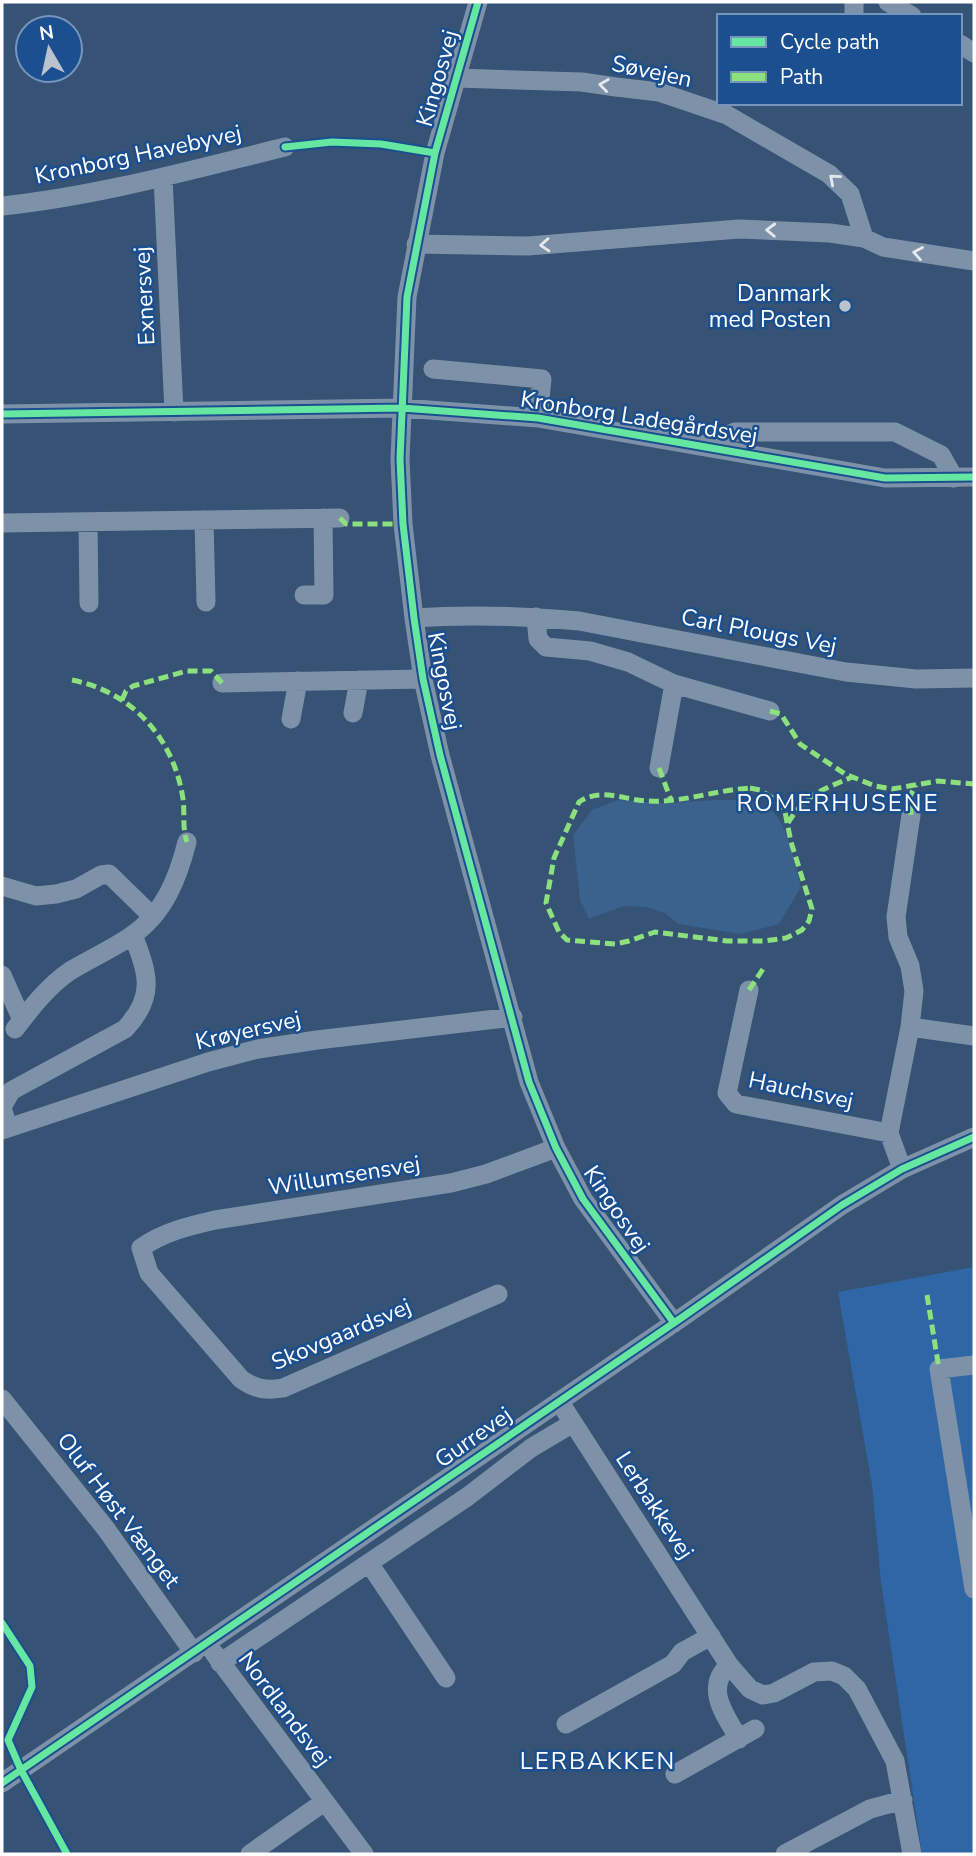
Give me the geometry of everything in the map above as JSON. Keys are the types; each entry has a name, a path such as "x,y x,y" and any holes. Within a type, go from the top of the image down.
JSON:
{"street":[{"name":"Kingosvej","path":"478,2 435,153 406,307 400,459 404,524 423,679 440,755 530,1082 556,1148 583,1199 674,1323"},
{"path":"888,2 909,14"},
{"name":"Søvejen","path":"457,78 582,82 616,86 659,92 727,115 829,174 850,194 864,238"},
{"name":"Kronborg Havebyvej","path":"2,206 46,201 163,177 285,147"},
{"name":"Exnersvej","path":"163,177 174,412"},
{"path":"416,244 528,246 739,229 830,233 864,238 883,247 974,261"},
{"path":"433,369 542,379 538,418"},
{"name":"Kronborg Ladegårdsvej","path":"2,414 402,408 538,418 885,478 974,477"},
{"path":"701,446 735,432 895,432 941,455 954,478"},
{"path":"2,523 332,518 324,595 304,595"},
{"path":"204,520 206,602"},
{"path":"88,522 89,603"},
{"name":"Carl Plougs Vej","path":"414,618 464,615 579,621 846,672 916,679 974,678"},
{"path":"536,617 538,639 546,647 590,651 628,662 674,684 769,711"},
{"path":"222,683 423,679"},
{"path":"353,713 359,680"},
{"path":"291,719 298,681"},
{"path":"659,768 674,684"},
{"path":"902,1169 889,1133 910,1027 914,991 910,966 898,937 896,917 911,815"},
{"path":"2,975 18,1024 40,997 69,972 133,935 162,906 178,875 187,842"},
{"path":"2,886 36,896 56,894 76,889 101,875 109,874 152,916"},
{"path":"5,1129 2,1107 11,1091 125,1029 139,1013 146,996 147,977 133,935"},
{"name":"Hauchsvej","path":"749,990 727,1093 736,1104 889,1133"},
{"name":"Krøyersvej","path":"5,1129 208,1062 258,1049 513,1017"},
{"path":"910,1027 974,1036"},
{"name":"Gurrevej","path":"2,1783 842,1205 902,1169 974,1137"},
{"name":"Willumsensvej","path":"141,1248 154,1238 185,1227 451,1183 486,1174 556,1148"},
{"name":"Skovgaardsvej","path":"141,1248 149,1273 241,1379 253,1388 283,1388 498,1294"},
{"path":"974,1365 939,1369 972,1559 974,1589"},
{"name":"Oluf Høst Vænget","path":"2,1399 201,1648"},
{"name":"Lerbakkevej","path":"559,1401 729,1665 750,1689 763,1695 774,1693 814,1672 832,1671 844,1676 858,1689 895,1761 903,1800 900,1836 912,1854"},
{"name":"Gurrevej","path":"220,1663 467,1497 531,1448 573,1423"},
{"path":"369,1563 446,1678"},
{"path":"566,1724 673,1664 682,1652 711,1636"},
{"name":"Nordlandsvej","path":"201,1648 220,1663 364,1854"},
{"path":"674,1774 747,1734 720,1704 718,1676 729,1665"},
{"path":"785,1854 870,1809 903,1800"},
{"name":"Nordlandsvej","path":"250,1854 324,1802"}],"shaded area":[{"path":"618,800 672,803 710,800 752,802 773,812 787,837 801,887 779,924 741,934 678,924 665,913 646,907 624,906 589,919 580,900 573,835 592,810"},
{"path":"974,1267 974,1854 922,1854 881,1582 872,1485 838,1292"}],"marked path":[{"path":"340,518 346,524 403,524"},
{"path":"122,700 126,691 133,686 187,671 211,671 222,683"},
{"path":"72,680 113,695 147,721 160,738 178,777 187,842"},
{"path":"770,711 781,714 800,744 845,774 875,786 892,789 938,781 974,784"},
{"path":"659,768 671,800"},
{"path":"788,823 809,799 852,777"},
{"path":"911,815 910,796 916,785"},
{"path":"750,788 760,790 774,799 785,812 791,842 812,909 809,921 802,930 786,938 764,941 727,941 655,932 615,944 567,940 559,932 546,903 554,858 579,802 596,795 647,801 673,800 750,788"},
{"path":"749,990 763,969"},
{"path":"927,1295 939,1369"}],"cycle path":[{"path":"478,2 435,153 407,297 400,459 403,524 423,679 440,755 529,1082 556,1148 583,1199 674,1323"},
{"path":"285,147 332,142 381,144 435,153"},
{"path":"2,414 402,408 538,418 885,478 974,477"},
{"path":"2,1783 842,1205 902,1169 974,1137"},
{"path":"2,1623 30,1666 32,1687 8,1740 21,1770 67,1854"}],"place":[{"name":"Danmark med Posten","path":"845,306"}],"district":[{"name":"ROMERHUSENE","path":"838,803"},
{"name":"LERBAKKEN","path":"598,1761"}]}
